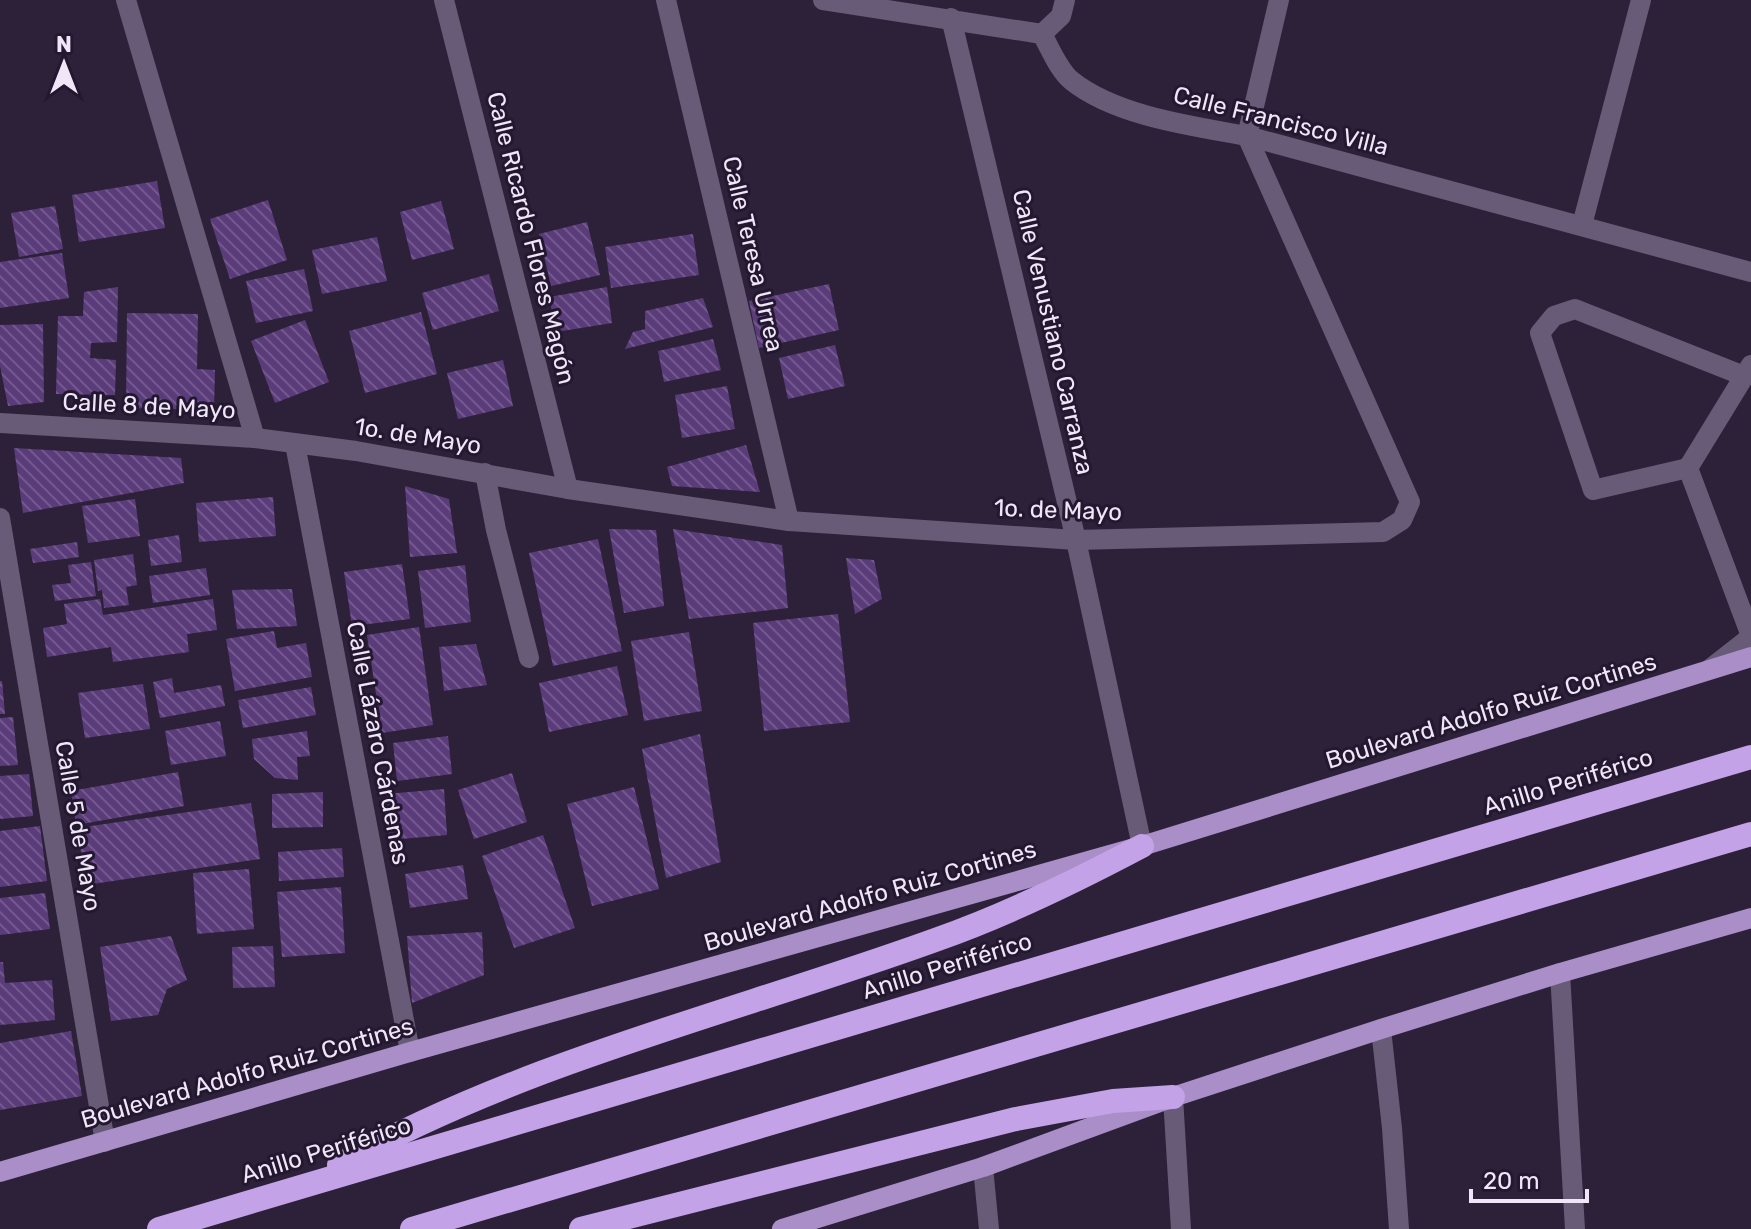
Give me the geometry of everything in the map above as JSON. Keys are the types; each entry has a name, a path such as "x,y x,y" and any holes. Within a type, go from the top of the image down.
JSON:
{"highway":[{"name":"Anillo Periférico","path":"159,1229 1751,757"},
{"path":"412,1229 1751,834"},
{"path":"299,1187 454,1107 524,1078 941,938 1076,881 1142,846"},
{"path":"581,1229 1016,1119 1113,1101 1173,1097"}],"main road":[{"name":"Boulevard Adolfo Ruiz Cortines","path":"0,1172 410,1052 1142,846 1751,657"},
{"path":"782,1229 983,1167 1173,1097 1381,1029 1751,918"}],"street":[{"path":"126,0 255,438"},
{"name":"Calle Ricardo Flores Magón","path":"444,0 568,489"},
{"name":"Calle Teresa Urrea","path":"666,0 789,521"},
{"path":"823,0 1042,34 1061,16 1065,0"},
{"path":"1247,136 1279,0"},
{"path":"1582,225 1641,0"},
{"name":"Calle Venustiano Carranza","path":"951,18 1076,540 1142,846"},
{"name":"Calle Francisco Villa","path":"1042,34 1070,80 1118,106 1169,122 1247,136 1751,272"},
{"name":"1o. de Mayo","path":"295,444 356,451 568,489 789,521 1076,540 1383,532 1402,520 1410,502 1247,136"},
{"path":"1575,309 1748,370 1688,468 1593,490 1540,333 1554,316 1575,309"},
{"name":"Calle 8 de Mayo","path":"0,423 255,438 295,444"},
{"name":"Calle Lázaro Cárdenas","path":"295,444 410,1052"},
{"path":"1688,468 1751,637 1709,670"},
{"path":"485,473 496,530 529,658"},
{"name":"Calle 5 de Mayo","path":"0,518 105,1142"},
{"path":"1560,973 1575,1229"},
{"path":"1381,1029 1399,1229"},
{"path":"1173,1097 1181,1229"},
{"path":"983,1167 989,1229"}],"building":[{"path":"157,181 165,228 79,242 72,195"},
{"path":"268,200 287,260 230,279 210,219"},
{"path":"441,201 454,249 412,260 400,212"},
{"path":"55,206 63,249 19,257 11,213"},
{"path":"587,222 600,275 551,286 539,234"},
{"path":"693,234 699,275 611,288 605,247"},
{"path":"377,237 387,281 322,294 312,250"},
{"path":"62,253 69,298 0,308 0,262"},
{"path":"304,269 313,311 256,323 246,281"},
{"path":"489,274 499,311 433,330 422,293"},
{"path":"829,284 839,330 759,348 749,301"},
{"path":"118,287 117,342 91,343 90,358 116,360 115,395 56,394 58,316 83,316 84,292"},
{"path":"607,287 612,323 556,332 549,297"},
{"path":"703,298 713,327 625,349 633,332 645,329 645,311"},
{"path":"421,312 437,374 365,393 349,331"},
{"path":"127,313 198,314 197,369 215,370 214,410 126,408"},
{"path":"305,320 329,382 275,403 251,341"},
{"path":"43,324 44,402 8,406 0,366 0,325"},
{"path":"713,339 721,370 664,382 658,351"},
{"path":"835,345 845,386 788,399 779,358"},
{"path":"503,360 513,406 458,419 447,373"},
{"path":"727,386 735,429 682,438 675,395"},
{"path":"746,445 760,492 672,486 667,467"},
{"path":"14,448 181,458 184,483 23,513"},
{"path":"405,486 449,499 457,553 410,557"},
{"path":"273,497 276,536 199,542 196,503"},
{"path":"135,499 140,536 88,543 82,506"},
{"path":"609,529 656,530 664,606 624,613"},
{"path":"673,529 782,545 788,608 689,619"},
{"path":"179,535 182,562 151,566 148,540"},
{"path":"598,539 622,651 553,666 529,553"},
{"path":"77,542 79,557 33,563 30,549"},
{"path":"133,554 137,585 126,587 129,605 104,608 102,590 98,591 94,560"},
{"path":"846,558 874,560 882,599 855,614"},
{"path":"91,562 96,596 55,601 52,585 71,583 68,565"},
{"path":"402,564 410,619 352,626 344,572"},
{"path":"465,565 471,622 425,628 418,571"},
{"path":"206,568 210,595 153,603 149,576"},
{"path":"292,589 297,626 237,629 232,590"},
{"path":"100,599 103,615 213,599 217,630 187,634 189,652 113,662 111,647 47,657 43,628 67,624 64,604"},
{"path":"838,614 850,722 764,731 753,623"},
{"path":"419,627 433,725 382,733 367,635"},
{"path":"274,631 277,648 306,643 312,677 235,691 226,639"},
{"path":"689,632 702,711 644,721 631,641"},
{"path":"476,644 487,685 444,691 439,647"},
{"path":"617,666 628,715 549,732 539,683"},
{"path":"172,678 174,693 221,685 225,706 160,718 153,682"},
{"path":"2,681 5,714 0,714"},
{"path":"143,684 150,729 85,738 78,693"},
{"path":"311,687 316,715 243,728 238,700"},
{"path":"13,717 18,765 0,766 0,718"},
{"path":"220,721 226,756 171,765 165,731"},
{"path":"307,731 310,756 297,757 298,780 275,778 254,759 252,739"},
{"path":"700,734 721,862 666,878 642,749"},
{"path":"448,736 452,774 397,781 393,743"},
{"path":"178,772 184,806 76,825 71,791"},
{"path":"512,773 527,822 474,839 458,790"},
{"path":"29,774 33,816 0,819 0,776"},
{"path":"634,787 659,889 592,906 567,804"},
{"path":"444,789 447,835 389,840 386,794"},
{"path":"323,792 323,827 272,828 272,794"},
{"path":"251,803 260,859 86,885 77,828"},
{"path":"40,826 47,881 0,887 0,831"},
{"path":"543,835 575,928 514,948 482,856"},
{"path":"342,848 344,877 279,881 278,852"},
{"path":"463,865 468,899 410,908 405,874"},
{"path":"249,869 254,929 197,934 193,873"},
{"path":"341,887 345,953 282,957 277,892"},
{"path":"45,893 50,929 0,935 0,898"},
{"path":"482,932 484,975 412,1003 407,936"},
{"path":"171,936 187,980 167,989 158,1015 111,1021 100,947"},
{"path":"273,946 275,987 233,988 232,947"},
{"path":"0,962 3,962 5,983 52,980 55,1020 0,1025"},
{"path":"71,1031 82,1096 0,1110 0,1043"}]}
